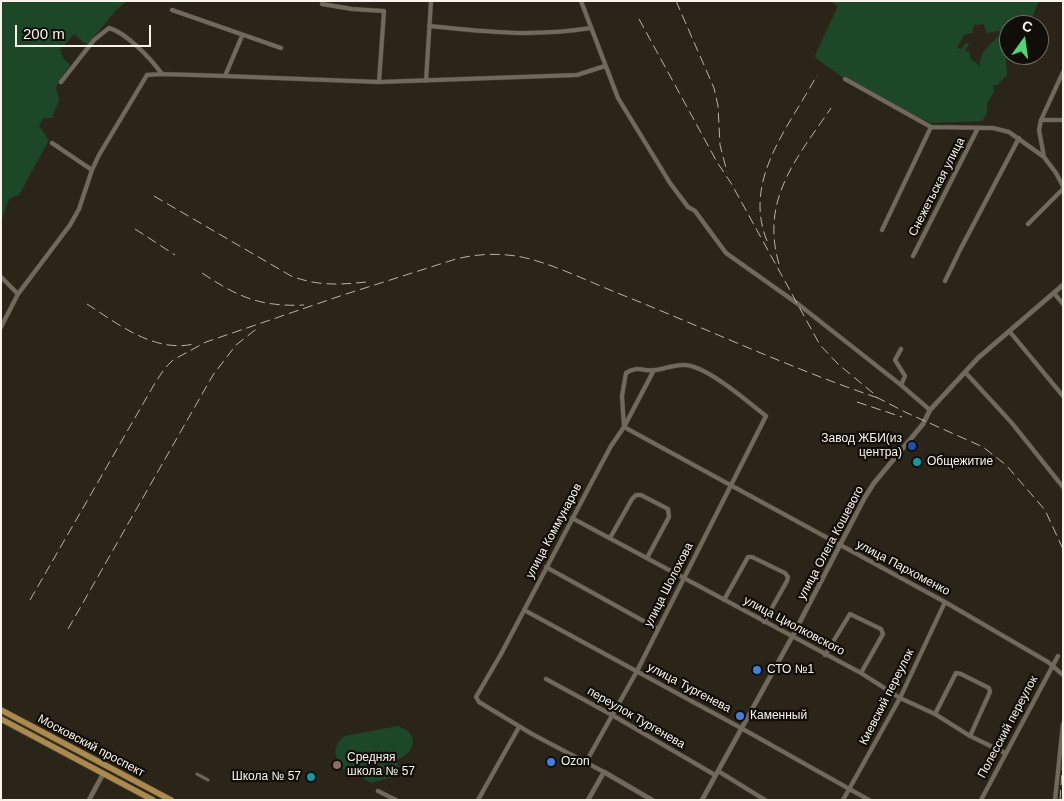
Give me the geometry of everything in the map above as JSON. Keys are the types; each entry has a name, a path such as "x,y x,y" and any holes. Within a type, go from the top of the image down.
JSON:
{"main road":[{"name":"Московский проспект","path":"1,710 171,800"},
{"name":"Московский проспект","path":"1,719 152,800"}],"street":[{"path":"426,81 430,1"},
{"path":"581,1 604,66 618,98 665,176 688,207 695,211 726,253 798,304 930,410"},
{"path":"322,4 352,9 384,11 379,82"},
{"path":"172,10 242,36 281,48"},
{"path":"429,26 480,32 526,34 560,33 591,28"},
{"path":"61,82 94,40 109,28 116,30 134,45 162,74"},
{"path":"225,76 242,36"},
{"path":"1,327 18,294 79,209 92,170 147,76 162,74 379,82 426,81 577,75 604,66"},
{"path":"1044,157 1039,130 1041,120 1063,72"},
{"name":"Снежетьская улица","path":"845,79 931,127 993,128 1009,132 1044,157 1056,173 1063,188"},
{"path":"1041,120 1063,120"},
{"path":"882,230 931,127"},
{"name":"Снежетьская улица","path":"913,256 978,128"},
{"path":"945,281 964,241 1019,138"},
{"path":"52,143 92,170"},
{"path":"1056,173 1063,171"},
{"path":"1028,224 1063,188"},
{"path":"1,277 18,294"},
{"name":"улица Олега Кошевого","path":"702,800 874,483 923,424 930,410 965,372 993,345 1063,286"},
{"path":"1054,292 1063,304"},
{"path":"1010,332 1063,396"},
{"path":"901,349 895,360 905,376 901,385"},
{"name":"улица Шолохова","path":"586,762 636,672 766,416 735,392 697,367 684,365 654,370"},
{"path":"624,427 622,396 626,373 633,368 654,370"},
{"name":"улица Коммунаров","path":"519,727 479,702 476,698 611,446 624,427 654,370"},
{"path":"965,372 1010,422 1063,487"},
{"name":"улица Пархоменко","path":"624,427 945,602 1053,665 1063,674"},
{"path":"610,538 636,495 641,495 668,509 668,517 647,558"},
{"name":"улица Циолковского","path":"572,518 861,673 900,698 934,714 970,736 1005,753"},
{"path":"724,600 748,557 752,557 785,574 788,577 764,622"},
{"path":"546,567 658,629"},
{"name":"Киевский переулок","path":"843,800 900,698 945,602"},
{"name":"улица Тургенева","path":"524,610 869,800"},
{"path":"825,655 850,614 881,629 883,634 861,673"},
{"name":"Полесский переулок","path":"980,800 1058,656"},
{"path":"934,714 956,673 989,688 990,692 970,736"},
{"name":"переулок Тургенева","path":"546,679 765,800"},
{"path":"1055,800 1063,724"},
{"path":"478,800 519,727 586,762 652,800"},
{"path":"588,800 604,772"},
{"path":"89,800 103,774"},
{"path":"197,774 208,780"},
{"path":"378,791 396,800"}],"green space":[{"path":"1,1 127,1 117,9 87,45 74,34 60,50 63,58 70,65 56,87 59,100 52,118 43,118 39,126 49,140 19,195 9,199 1,221"},
{"path":"830,1 1039,1 1033,15 999,15 999,31 987,33 983,24 974,25 972,33 964,35 957,48 961,49 966,43 969,44 965,51 969,52 971,59 980,66 983,52 999,36 999,65 1006,65 1007,75 997,85 993,85 994,92 987,103 987,114 982,121 931,123 853,85 815,56 838,6"},
{"path":"398,726 410,734 413,744 406,754 393,761 398,764 400,772 397,776 371,783 363,777 363,771 368,766 347,770 342,769 336,756 336,747 341,739 345,736"}],"railway":[{"path":"676,1 714,88 718,106 720,145 727,172"},
{"path":"639,19 820,345 838,364 873,393"},
{"path":"767,241 761,218 760,196 765,175 772,154 817,75"},
{"path":"779,264 774,241 774,219 778,199 785,180 795,162 831,108"},
{"path":"154,196 291,276 310,282 328,284 366,282"},
{"path":"135,229 175,255"},
{"path":"30,600 155,383 173,360 206,342 456,259 478,255 501,255 516,256 541,262 782,362 881,399"},
{"path":"202,273 250,299 275,304 304,305"},
{"path":"87,304 124,328 151,341 179,346 194,344"},
{"path":"68,629 213,375 236,345 259,327"},
{"path":"876,397 983,447 1006,465 1045,510 1063,549"},
{"path":"857,402 902,417"},
{"path":"1060,800 1063,758"}],"place":[{"name":"Завод ЖБИ(из центра)","path":"912,446"},
{"name":"Общежитие","path":"917,462"},
{"name":"СТО №1","path":"757,670"},
{"name":"Каменный","path":"740,716"},
{"name":"Ozon","path":"551,762"},
{"name":"Средняя школа № 57","path":"337,765"},
{"name":"Школа № 57","path":"311,777"}]}
